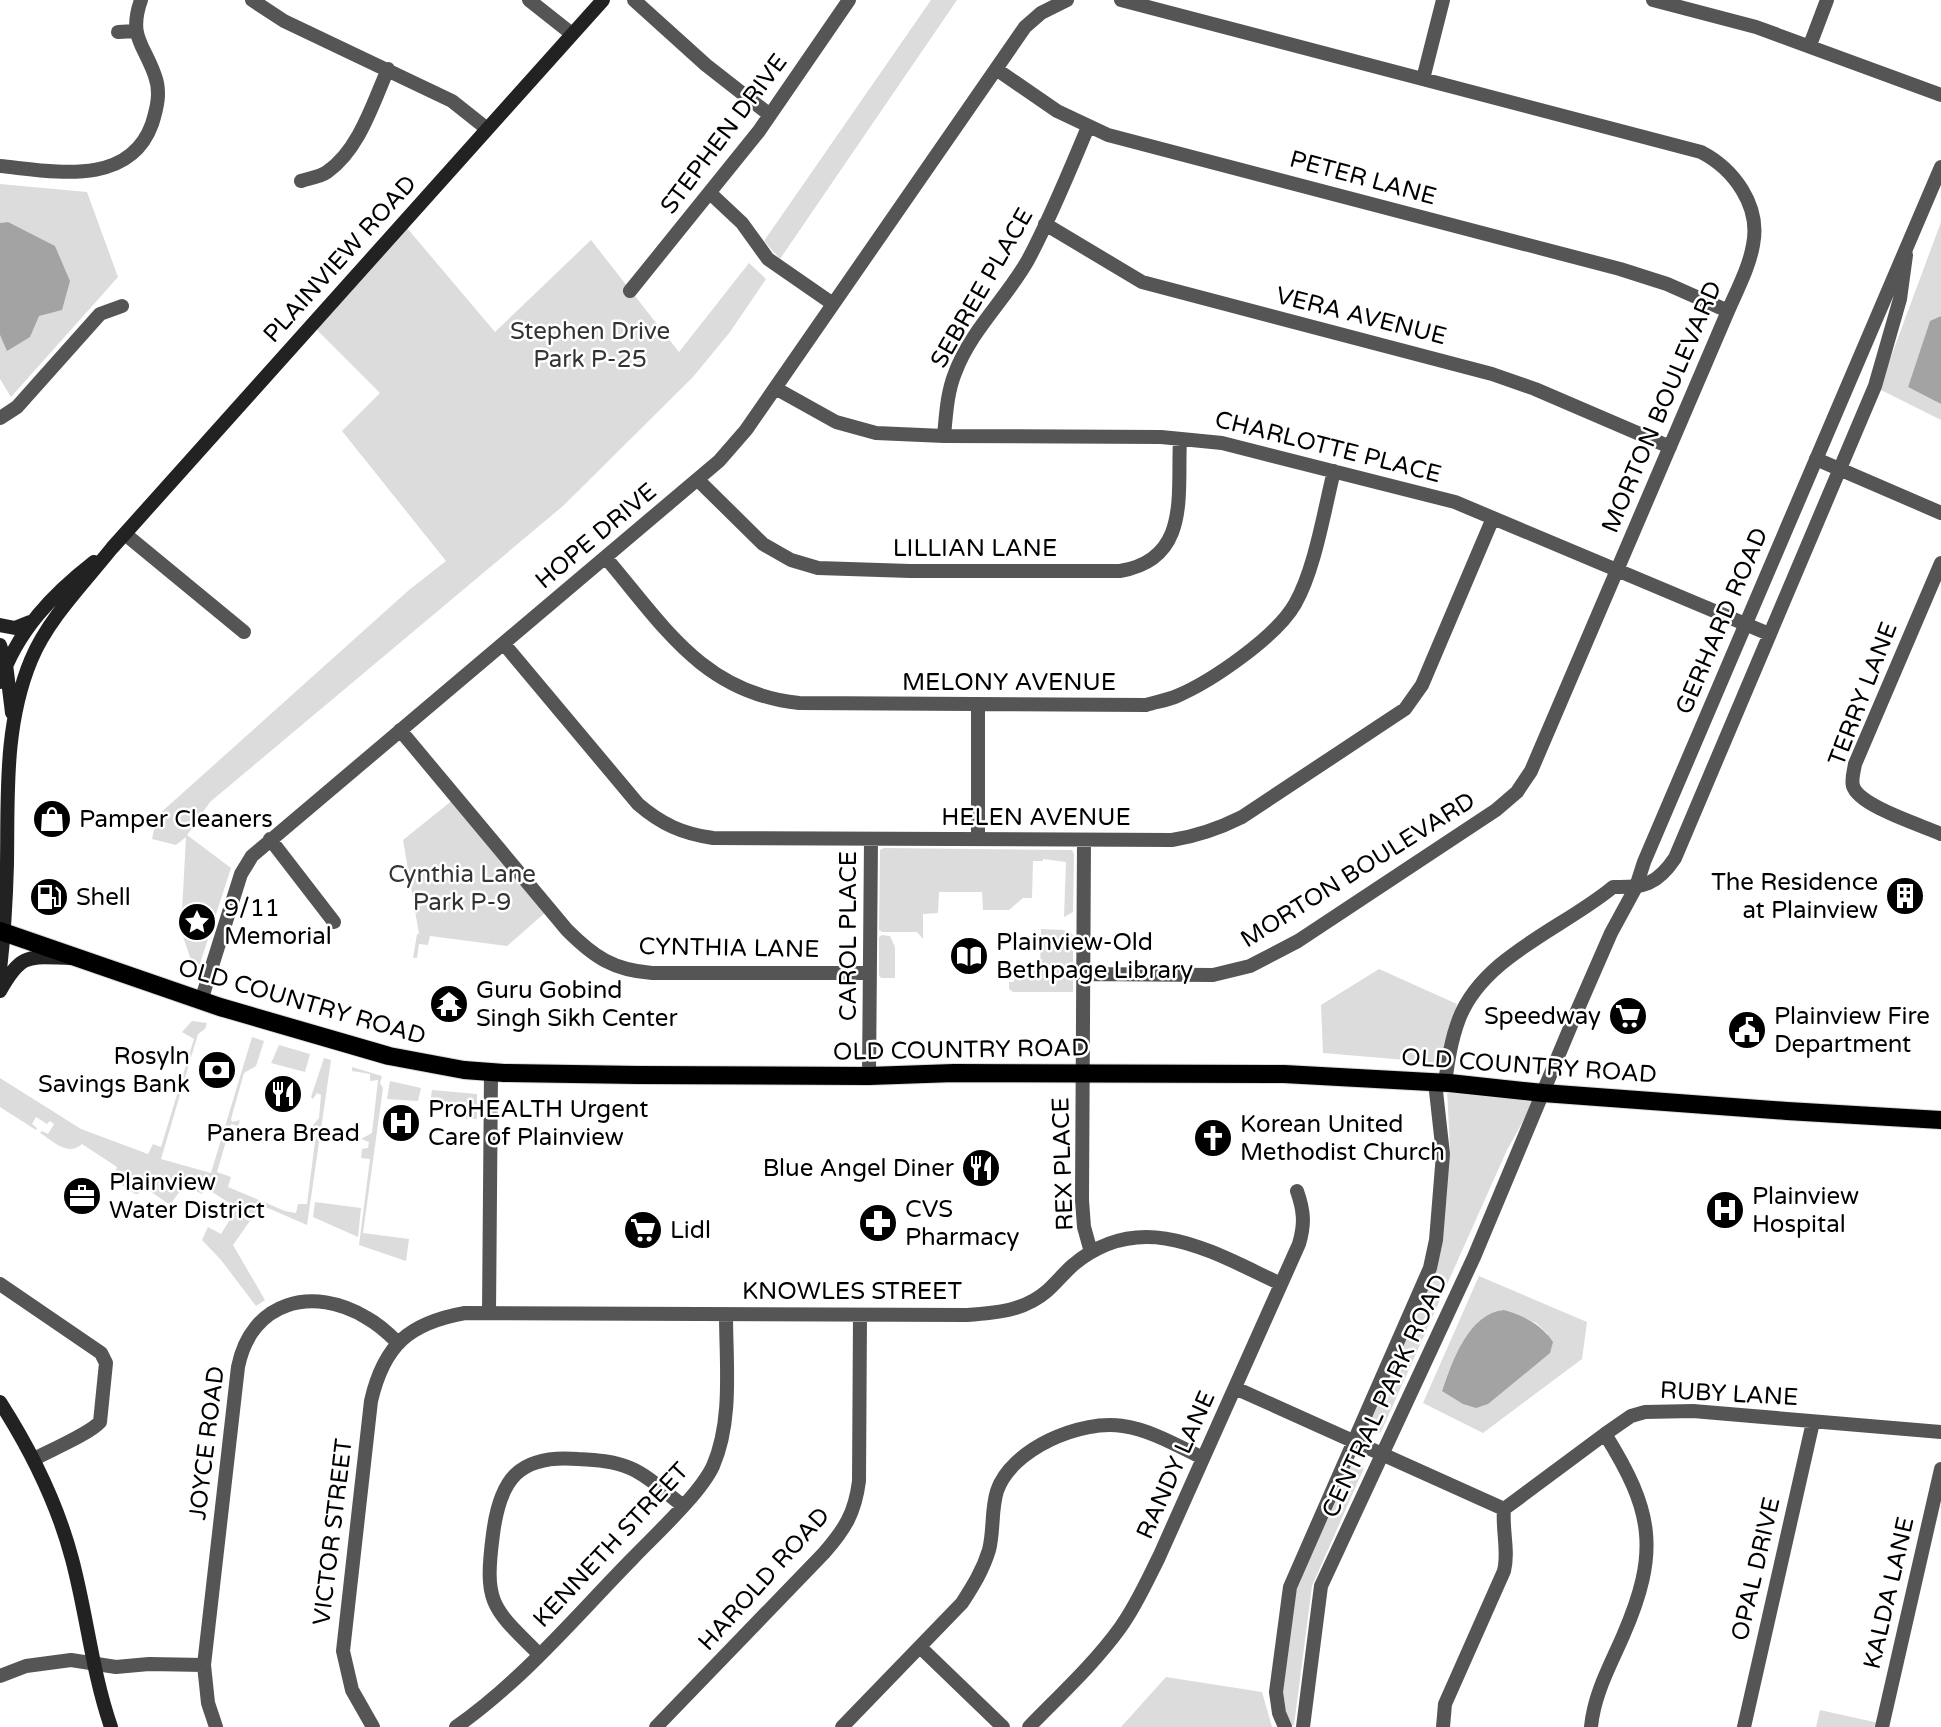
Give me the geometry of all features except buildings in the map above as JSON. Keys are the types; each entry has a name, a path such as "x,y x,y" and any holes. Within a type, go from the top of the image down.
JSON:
{"main road":[{"name":"PLAINVIEW ROAD","path":"0,970 4,761 32,658 53,622 111,548 486,128 604,0"},
{"name":"PLAINVIEW ROAD","path":"0,682 3,663 31,622 66,583 111,548"},
{"path":"0,625 15,628 31,622"},
{"path":"0,645 13,721"},
{"path":"3,663 32,658"},
{"name":"OLD COUNTRY ROAD","path":"2,932 201,1001 389,1056 430,1065 491,1072 869,1076 954,1073 1284,1074 1440,1083 1838,1115 1941,1120"},
{"path":"0,991 13,967 32,957 82,959"},
{"path":"0,1402 34,1459 59,1514 73,1560 98,1690 111,1727"}],"street":[{"path":"0,166 81,173 109,167 128,157 140,145 149,132 158,99 155,76 139,46 136,31 136,15 141,0"},
{"path":"252,0 285,21 452,101 486,128"},
{"path":"529,0 572,34"},
{"path":"634,0 706,65 770,115"},
{"name":"STEPHEN DRIVE","path":"630,291 770,115 849,0"},
{"path":"996,69 1026,27 1041,13 1067,0"},
{"name":"MORTON BOULEVARD","path":"1083,974 1213,975 1250,966 1298,941 1496,810 1517,792 1531,771 1750,259 1754,242 1754,224 1741,186 1715,159 1681,145 1121,0"},
{"path":"1423,79 1443,0"},
{"path":"1653,0 1756,27 1941,95"},
{"path":"1810,46 1828,0"},
{"path":"118,32 136,31"},
{"path":"301,181 326,173 344,157 388,69"},
{"name":"PETER LANE","path":"996,69 1057,111 1088,127 1130,141 1620,268 1667,284 1728,311"},
{"name":"HOPE DRIVE","path":"201,1001 241,874 252,856 719,461 747,430 996,69"},
{"name":"SEBREE PLACE","path":"944,436 949,392 960,361 975,335 1027,262 1088,127"},
{"name":"GERHARD ROAD","path":"1543,1093 1611,933 1636,887 1644,862 1941,167"},
{"path":"710,192 742,223 768,259 833,304"},
{"name":"VERA AVENUE","path":"1045,224 1142,282 1492,374 1535,389 1670,447"},
{"name":"CENTRAL PARK ROAD","path":"1285,1727 1279,1713 1276,1692 1290,1587 1430,1268 1436,1241 1443,1154 1440,1083 1459,1018 1490,973 1513,955 1590,906 1613,887 1636,887 1665,874 1675,859 1875,386 1900,299 1907,248"},
{"path":"0,418 17,407 100,314 122,306"},
{"name":"CHARLOTTE PLACE","path":"775,388 816,412 856,429 897,435 1161,437 1222,443 1455,502 1769,634"},
{"name":"LILLIAN LANE","path":"698,480 763,544 791,560 818,568 910,571 1120,570 1149,563 1162,552 1172,537 1176,518 1180,439"},
{"path":"1816,459 1941,513"},
{"name":"MELONY AVENUE","path":"606,558 687,652 720,678 752,693 799,703 1146,705 1177,697 1211,677 1264,640 1295,604 1307,576 1334,471"},
{"name":"HELEN AVENUE","path":"503,644 638,804 652,817 671,828 695,836 1172,840 1215,831 1242,817 1405,709 1422,685 1493,518"},
{"path":"125,534 244,632"},
{"name":"TERRY LANE","path":"1941,563 1855,764 1852,779 1853,789 1868,803 1941,834"},
{"path":"978,705 978,839"},
{"name":"CYNTHIA LANE","path":"400,730 567,930 589,952 607,963 634,971 652,972 870,974"},
{"path":"270,839 334,922"},
{"name":"CAROL PLACE","path":"869,1076 871,839"},
{"name":"REX PLACE","path":"1084,840 1082,1200 1084,1227 1091,1252"},
{"path":"489,1313 491,1072"},
{"name":"CENTRAL PARK ROAD","path":"1303,1727 1321,1586 1474,1257 1543,1093"},
{"name":"RANDY LANE","path":"1029,1727 1099,1655 1133,1608 1159,1557 1304,1228 1304,1210 1297,1191"},
{"name":"KNOWLES STREET","path":"397,1342 419,1327 439,1318 465,1313 967,1315 1013,1310 1046,1292 1073,1265 1091,1252 1111,1241 1143,1236 1170,1238 1204,1249 1281,1284"},
{"path":"0,1284 101,1353 106,1363 100,1422 93,1429 34,1459"},
{"name":"JOYCE ROAD","path":"216,1727 208,1703 204,1665 238,1367 249,1334 259,1322 279,1308 294,1303 316,1302 340,1306 367,1318 397,1342"},
{"name":"KENNETH STREET","path":"456,1727 487,1706 539,1654 682,1505 710,1472 724,1433 726,1314"},
{"name":"HAROLD ROAD","path":"656,1727 824,1553 850,1519 857,1499 859,1481 860,1315"},
{"name":"VICTOR STREET","path":"373,1727 352,1690 342,1651 371,1401 383,1361 397,1342"},
{"path":"1235,1388 1504,1509 1502,1524 1507,1561 1445,1704 1443,1727"},
{"name":"RUBY LANE","path":"1504,1509 1631,1416 1660,1410 1941,1432"},
{"name":"OPAL DRIVE","path":"1744,1727 1813,1422"},
{"path":"842,1727 962,1603 977,1581 989,1549 993,1507 998,1490 1010,1468 1029,1451 1086,1427 1120,1425 1155,1435 1203,1458"},
{"path":"1591,1727 1598,1692 1643,1586 1647,1564 1643,1509 1626,1467 1605,1434"},
{"path":"539,1654 504,1620 489,1588 488,1574 496,1509 505,1486 512,1477 526,1467 556,1457 617,1464 633,1469 682,1505"},
{"name":"KALDA LANE","path":"1882,1727 1941,1469"},
{"path":"920,1647 1003,1727"},
{"path":"0,1676 26,1666 71,1660 116,1667 149,1664 204,1665"}],"green space":[{"path":"931,0 957,0 780,259 764,241"},
{"path":"0,184 87,192 118,277 11,397 0,379 0,335 8,351 8,222 0,223"},
{"path":"1941,222 1941,316 1930,322 1908,387 1941,404 1941,420 1879,389"},
{"name":"Stephen Drive Park P-25","path":"407,228 495,332 591,240 679,352 749,263 766,279 730,332 693,377 563,506 210,802 187,835 231,868 196,976 181,930 186,837 176,845 152,839 157,816 409,590 446,561 342,431 380,393 316,329"},
{"name":"Cynthia Lane Park P-9","path":"454,799 547,911 507,946 430,936 428,945 419,944 417,958 413,958 419,934 403,840"},
{"path":"880,850 1072,850 1073,912 1064,917 1066,862 1043,859 1033,861 1032,898 1023,898 1009,910 983,910 982,892 939,892 938,913 923,914 923,939 917,932 882,932 879,930"},
{"path":"1041,929 1064,930 1073,935 1073,992 1013,992 1009,989 1009,982 1014,982 1015,971 1040,970"},
{"path":"890,936 895,947 895,978 881,978 879,975 879,937"},
{"path":"1379,969 1457,1004 1442,1063 1323,1053 1321,1005"},
{"path":"192,1021 207,1023 205,1029 198,1034 161,1159 211,1173 252,1037 264,1041 256,1066 244,1073 231,1119 232,1122 240,1120 238,1126 231,1124 217,1172 231,1177 228,1187 285,1211 296,1213 298,1204 307,1204 316,1134 308,1131 319,1118 321,1095 317,1093 313,1099 311,1097 324,1058 331,1060 307,1225 261,1205 233,1245 265,1300 256,1306 202,1240 208,1227 221,1234 237,1208 206,1188 202,1194 188,1187 182,1188 170,1205 144,1187 135,1194 113,1179 117,1167 82,1144 77,1148 66,1148 40,1133 42,1131 48,1134 54,1124 50,1121 47,1124 36,1117 32,1124 36,1130 0,1107 0,1078 81,1129 148,1154 153,1144 161,1147 194,1039 182,1032"},
{"path":"279,1045 310,1054 305,1072 271,1063"},
{"path":"352,1067 382,1076 380,1083 383,1088 363,1233 409,1239 406,1261 359,1245 370,1159 361,1158 362,1149 368,1148 369,1142 361,1139 372,1133 378,1080 370,1081 370,1074 352,1071"},
{"path":"390,1081 421,1088 418,1101 387,1099"},
{"path":"1447,1088 1537,1096 1507,1150 1381,1432 1376,1434 1369,1432 1367,1426 1439,1243 1450,1151"},
{"path":"432,1090 477,1094 477,1119 466,1119 466,1102 430,1103"},
{"path":"315,1202 361,1208 358,1237 313,1217"},
{"path":"1479,1276 1587,1322 1582,1359 1483,1433 1423,1403","holes":["1504,1310 1536,1323 1548,1334 1442,1390 1464,1340 1481,1320"]},
{"path":"1351,1463 1364,1468 1312,1586 1292,1726 1282,1705 1282,1684 1297,1586"},
{"path":"1166,1677 1262,1692 1272,1727 1121,1727"},
{"path":"1820,1710 1883,1724 1882,1727 1816,1727"}],"shaded area":[{"path":"8,222 55,246 70,281 62,310 39,316 30,337 7,351 0,335 0,223"},
{"path":"1941,316 1941,404 1908,387 1930,321"},
{"path":"1504,1310 1525,1318 1543,1330 1553,1342 1550,1353 1488,1404 1476,1408 1463,1404 1442,1391 1451,1366 1472,1329 1492,1313"}],"place":[{"name":"Pamper Cleaners","path":"52,819"},
{"name":"The Residence at Plainview","path":"1905,896"},
{"name":"Shell","path":"49,897"},
{"name":"9/11 Memorial","path":"197,922"},
{"name":"Plainview-Old Bethpage Library","path":"969,956"},
{"name":"Guru Gobind Singh Sikh Center","path":"449,1004"},
{"name":"Speedway","path":"1628,1016"},
{"name":"Plainview Fire Department","path":"1747,1030"},
{"name":"Rosyln Savings Bank","path":"217,1070"},
{"name":"Panera Bread","path":"283,1094"},
{"name":"ProHEALTH Urgent Care of Plainview","path":"401,1123"},
{"name":"Korean United Methodist Church","path":"1213,1138"},
{"name":"Blue Angel Diner","path":"981,1168"},
{"name":"Plainview Water District","path":"82,1196"},
{"name":"Plainview Hospital","path":"1725,1210"},
{"name":"CVS Pharmacy","path":"878,1223"},
{"name":"Lidl","path":"643,1230"}]}
